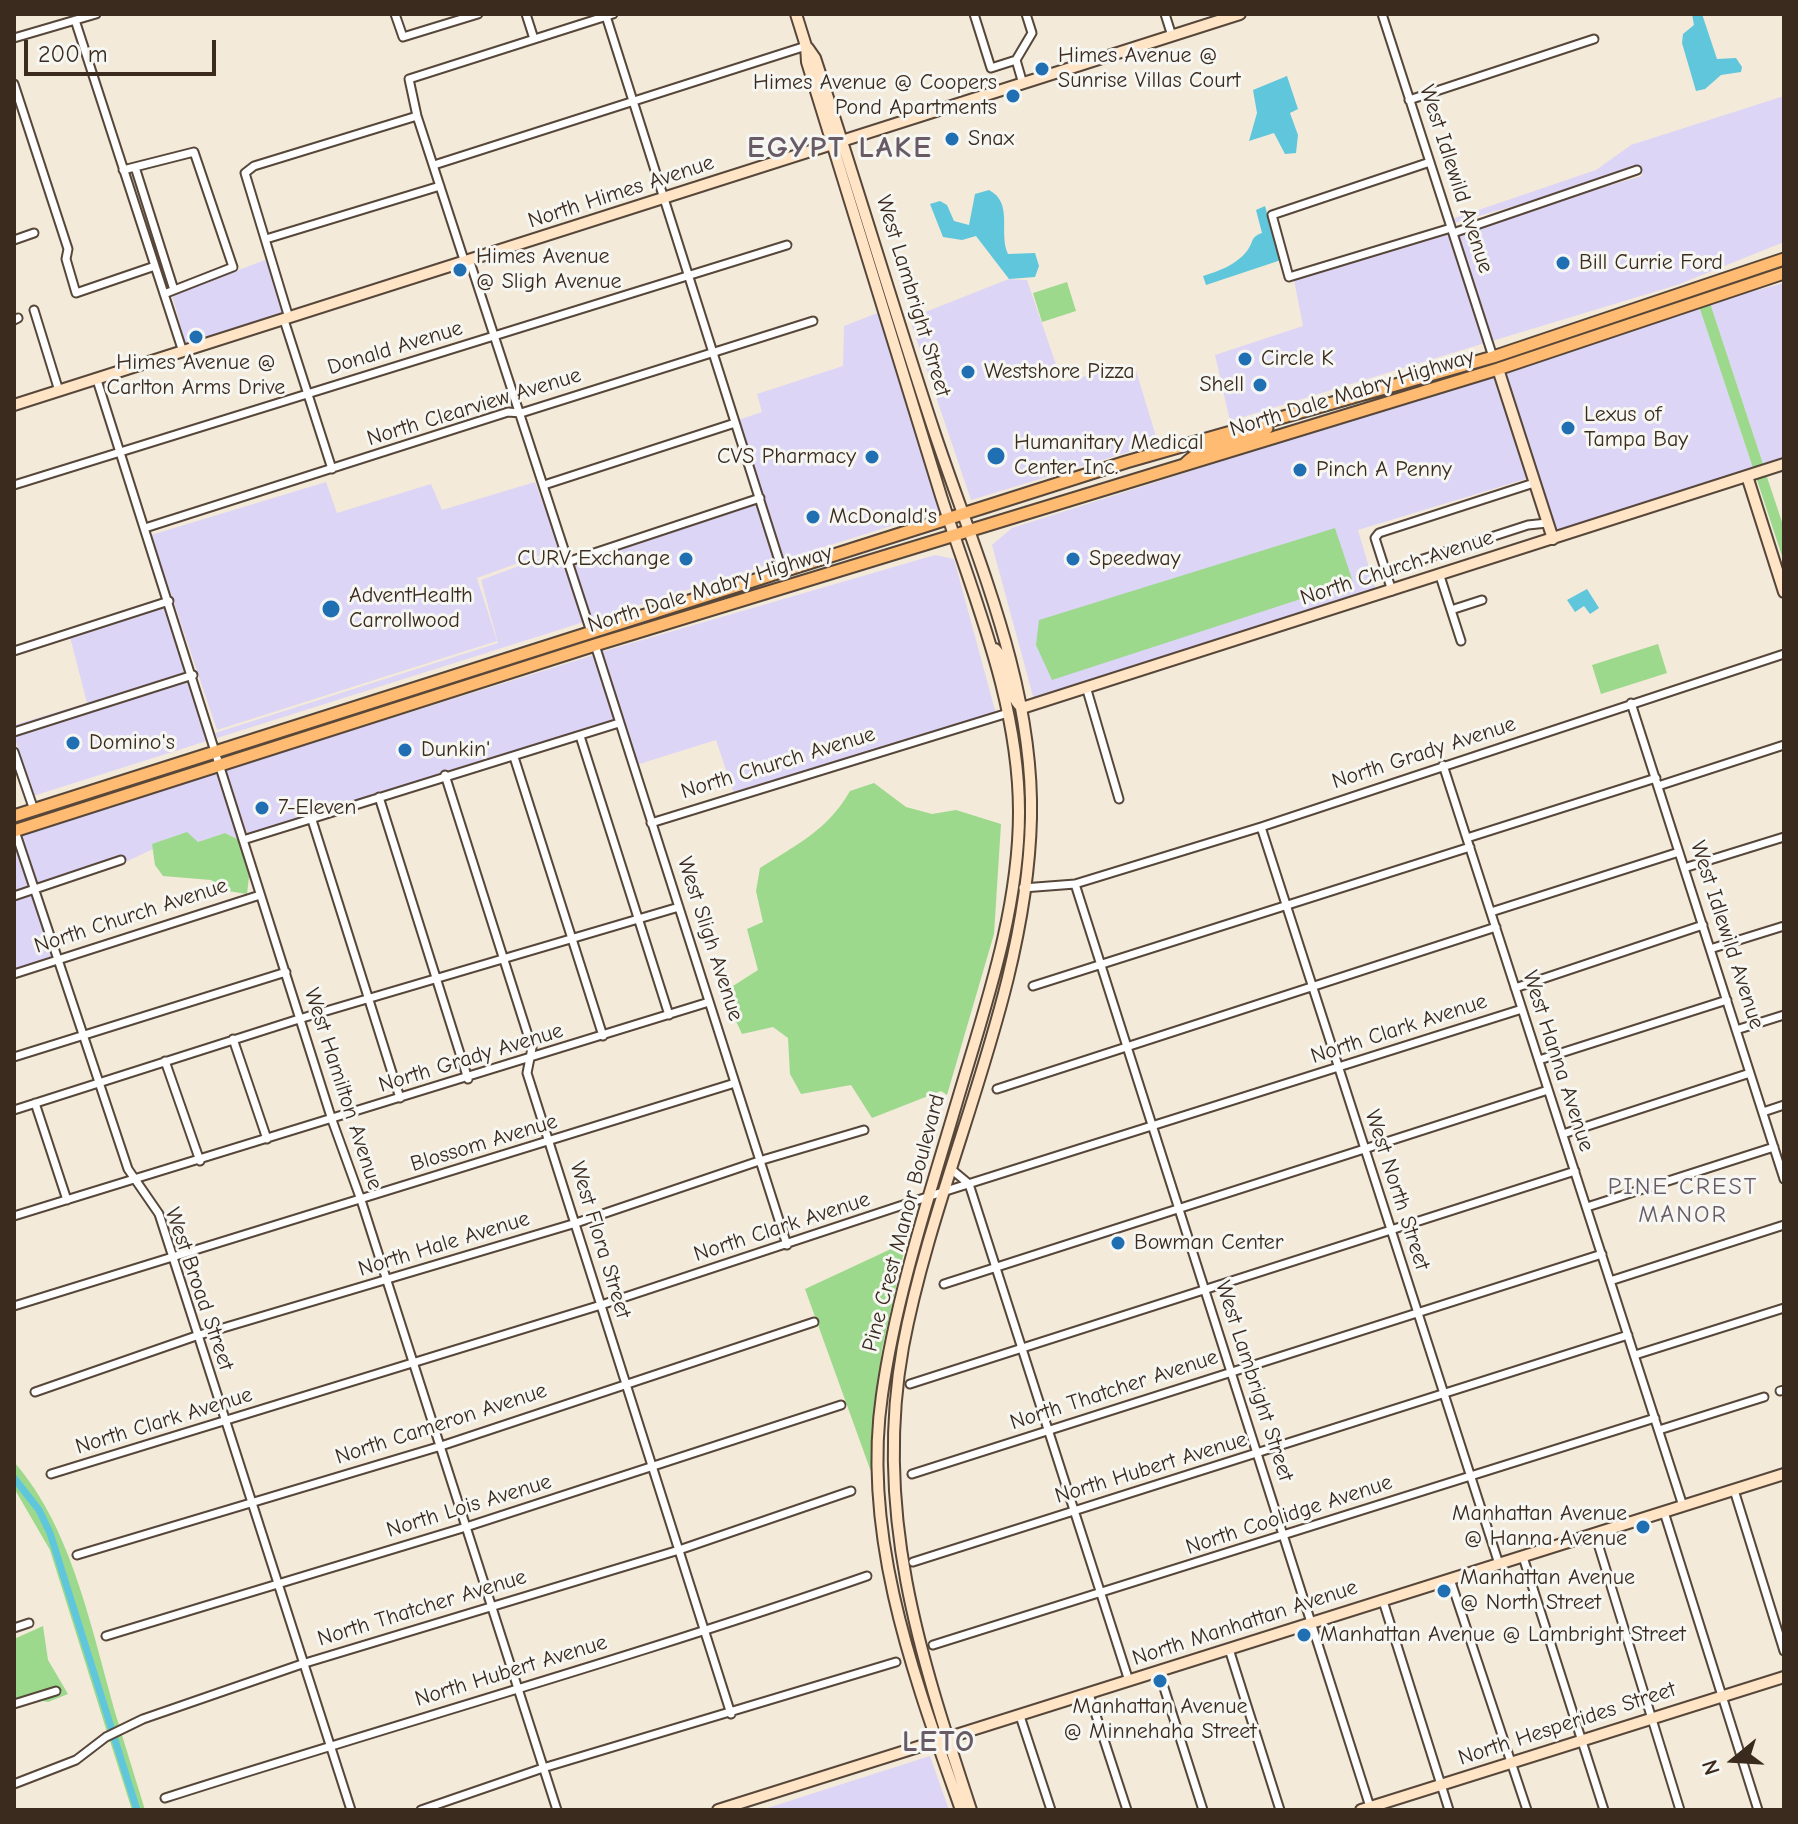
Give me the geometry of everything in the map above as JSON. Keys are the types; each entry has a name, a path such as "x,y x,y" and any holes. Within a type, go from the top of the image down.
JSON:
{"main road":[{"name":"North Dale Mabry Highway","path":"14,816 948,518 1493,357 1784,259"},
{"name":"North Dale Mabry Highway","path":"15,831 595,645 1464,380 1784,273"},
{"path":"1674,312 1677,305 1717,280"},
{"path":"1569,346 1627,321 1633,312"},
{"path":"1498,369 1505,361 1545,346 1563,333"},
{"path":"1464,380 1486,366 1493,357"},
{"path":"1381,405 1402,384"},
{"path":"1320,424 1343,402"},
{"path":"1184,466 1195,454 1256,435 1277,421"},
{"path":"1144,479 1169,461 1174,450"},
{"path":"595,645 611,633 701,604 712,593"},
{"path":"486,680 508,667 576,645 591,632"},
{"path":"376,715 391,703 479,675 491,664"},
{"path":"307,737 312,729 343,719 351,708"},
{"path":"15,831 30,818 91,799 105,787"}],"street":[{"path":"14,38 96,14"},
{"path":"395,14 403,37 478,14"},
{"path":"526,14 534,39"},
{"name":"West Lambright Street","path":"796,14 806,46 815,58 948,518"},
{"path":"974,14 991,68 1016,60 1032,33 1026,14"},
{"path":"1165,14 1172,36"},
{"name":"North Himes Avenue","path":"14,405 1240,14"},
{"name":"West Idlewild Avenue","path":"1382,14 1493,357"},
{"path":"591,632 521,413 417,116 408,85 411,77 609,15 663,198 782,570"},
{"path":"81,17 123,170 183,352"},
{"path":"1409,100 1594,39"},
{"path":"434,165 806,46"},
{"path":"1016,60 1023,84"},
{"path":"14,84 68,249 66,259 76,293 155,266"},
{"path":"332,469 245,173 254,166 417,116"},
{"name":"West Lambright Street","path":"838,144 962,514"},
{"path":"123,170 194,152 233,267 164,294"},
{"path":"1430,162 1272,215 1289,277 1452,230 1637,170"},
{"path":"135,167 174,290"},
{"path":"266,239 440,186"},
{"path":"14,240 34,233"},
{"name":"Donald Avenue","path":"14,485 787,245"},
{"path":"34,310 59,391"},
{"name":"North Clearview Avenue","path":"145,528 508,412 521,413 813,321"},
{"path":"1498,369 1553,539"},
{"name":"West Hamilton Avenue","path":"97,380 193,675 299,1019 414,1362 557,1810"},
{"path":"544,485 735,423"},
{"name":"North Church Avenue","path":"1022,708 1087,690 1784,464"},
{"path":"1747,476 1784,592"},
{"path":"1392,591 1375,536 1534,483"},
{"path":"570,561 760,498"},
{"name":"Pine Crest Manor Boulevard","path":"942,1740 907,1600 895,1517 893,1460 903,1348 1010,964 1027,888 1029,781 1022,708 998,614 962,514"},
{"name":"Pine Crest Manor Boulevard","path":"942,1740 894,1600 882,1536 879,1468 881,1399 899,1306 998,960 1013,886 1019,813 1008,713 991,645 948,518"},
{"path":"1386,571 1528,525 1547,523"},
{"path":"1440,576 1461,641"},
{"path":"1451,610 1482,600"},
{"path":"14,651 169,601"},
{"name":"West Sligh Avenue","path":"595,645 787,1245"},
{"name":"Pine Crest Manor Boulevard","path":"991,645 1003,660 1014,700 1022,708"},
{"name":"North Grady Avenue","path":"1013,886 1027,888 1075,884 1261,827 1784,654"},
{"path":"14,732 193,675"},
{"path":"1087,690 1119,799"},
{"name":"West Idlewild Avenue","path":"1631,703 1784,1179"},
{"name":"Pine Crest Manor Boulevard","path":"1008,713 1018,728 1029,781"},
{"name":"North Church Avenue","path":"651,823 1008,713"},
{"path":"243,840 619,723"},
{"path":"580,736 669,1015"},
{"path":"1467,838 1784,745"},
{"path":"14,752 34,810"},
{"path":"514,757 603,1036"},
{"name":"West Hanna Avenue","path":"1443,765 1683,1506"},
{"name":"West Flora Street","path":"445,775 532,1048 527,1073 731,1714"},
{"path":"379,797 468,1079"},
{"path":"312,820 366,999 400,1098"},
{"name":"West North Street","path":"1261,827 1499,1564"},
{"name":"West Broad Street","path":"15,831 81,1035 133,1180 159,1214 351,1810"},
{"path":"1684,868 1784,837"},
{"path":"1033,986 1470,847"},
{"path":"1491,912 1679,852"},
{"path":"14,896 121,860"},
{"name":"West Lambright Street","path":"1075,884 1367,1809"},
{"name":"North Church Avenue","path":"14,974 260,895"},
{"path":"14,1110 233,1039 679,907"},
{"name":"North Clark Avenue","path":"1515,988 1703,925"},
{"path":"1710,949 1784,926"},
{"path":"997,1089 1496,927"},
{"path":"14,1057 286,972"},
{"path":"1539,1060 1727,1000"},
{"name":"North Grady Avenue","path":"14,1216 468,1079 709,1002"},
{"name":"North Clark Avenue","path":"51,1474 601,1305 930,1196 1522,1009"},
{"path":"1736,1030 1784,1015"},
{"path":"233,1039 267,1139"},
{"path":"165,1061 200,1161"},
{"path":"1563,1134 1750,1073"},
{"name":"Blossom Avenue","path":"14,1306 735,1083"},
{"path":"944,1284 1548,1090"},
{"path":"35,1103 67,1200"},
{"path":"1763,1112 1784,1105"},
{"name":"North Hale Avenue","path":"35,1392 196,1336 576,1223 759,1161 864,1130"},
{"path":"1587,1207 1774,1147"},
{"path":"951,1169 969,1184 1129,1681"},
{"path":"910,1384 1575,1171"},
{"path":"1610,1281 1784,1225"},
{"name":"North Thatcher Avenue","path":"912,1474 1602,1254"},
{"path":"1635,1355 1784,1308"},
{"name":"North Cameron Avenue","path":"77,1555 441,1446 624,1382 814,1322"},
{"name":"North Hubert Avenue","path":"913,1562 1628,1335"},
{"path":"1659,1430 1764,1397"},
{"name":"North Lois Avenue","path":"106,1636 466,1527 841,1405"},
{"name":"North Coolidge Avenue","path":"933,1645 1655,1418"},
{"name":"North Manhattan Avenue","path":"718,1810 1784,1474"},
{"path":"1734,1490 1784,1651"},
{"name":"North Thatcher Avenue","path":"14,1784 76,1760 116,1731 302,1664 679,1550 851,1491"},
{"path":"1664,1512 1758,1810"},
{"path":"1595,1534 1680,1810"},
{"path":"1523,1557 1604,1810"},
{"name":"North Hubert Avenue","path":"165,1798 516,1687 706,1632 867,1576"},
{"path":"1450,1579 1527,1810"},
{"path":"1383,1601 1449,1810"},
{"path":"14,1628 29,1623"},
{"path":"1229,1649 1280,1810"},
{"path":"421,1810 543,1768 896,1662"},
{"path":"1159,1672 1203,1810"},
{"name":"North Hesperides Street","path":"1367,1809 1784,1677"},
{"path":"14,1704 56,1691"},
{"path":"1089,1694 1127,1810"},
{"path":"1020,1716 1051,1810"},
{"path":"942,1740 961,1810"},
{"path":"942,1740 971,1810"}],"shaded area":[{"path":"1784,96 1784,242 1677,285 1492,341 1456,230 1642,176 1641,170 1454,223 1452,219 1596,170 1631,145"},
{"path":"1449,232 1485,343 1230,421 1215,355 1303,326 1294,280"},
{"path":"268,259 284,316 186,346 172,295"},
{"path":"1009,279 1027,280 1062,382 1134,364 1158,443 971,500 912,326 915,316"},
{"path":"1784,283 1784,461 1764,467 1710,303"},
{"path":"1700,308 1754,471 1555,535 1502,372"},
{"path":"880,312 896,374 942,510 783,560 738,420 762,412 757,394 843,366 844,326"},
{"path":"1495,374 1529,478 1358,530 1376,591 1034,700 992,545 1012,528"},
{"name":"AdventHealth Carrollwood","path":"326,482 337,513 431,484 442,510 535,482 560,548 477,578 497,641 217,730 151,535"},
{"path":"758,502 776,562 591,620 574,563"},
{"path":"562,550 584,622 217,738 215,733 498,643 481,580"},
{"path":"935,555 954,559 996,714 734,794 716,740 636,765 601,652"},
{"path":"166,605 188,673 14,728 14,725 87,703 70,637"},
{"path":"594,655 614,721 246,835 225,770"},
{"path":"190,680 210,740 33,796 14,735"},
{"path":"218,772 239,840 225,833 198,842 152,844 153,849 125,862 124,857 38,885 20,834"},
{"path":"14,839 31,887 14,892"},
{"path":"33,893 53,958 14,971 14,899"},
{"path":"930,1756 949,1810 761,1810"}],"green space":[{"path":"1067,282 1076,311 1042,322 1033,293"},
{"path":"1710,303 1764,467 1754,471 1699,306"},
{"path":"1766,474 1784,528 1784,562 1756,477"},
{"path":"1335,528 1353,582 1052,680 1036,645 1039,620"},
{"path":"1658,644 1667,673 1601,694 1592,665"},
{"path":"874,783 906,807 932,814 956,810 1001,824 994,934 947,1095 941,1091 872,1118 851,1085 801,1094 790,1074 788,1038 773,1027 742,1034 728,1004 733,986 758,970 747,929 763,922 756,891 760,868 821,826 850,791"},
{"path":"187,832 198,842 225,833 239,840 249,877 247,894 228,891 211,880 163,876 155,865 152,844"},
{"path":"906,1242 882,1349 874,1429 874,1480 805,1289"},
{"path":"14,1462 52,1520 80,1587 119,1725 107,1732 50,1550 14,1488"},
{"path":"43,1626 48,1660 68,1694 48,1702 39,1700 60,1694 58,1687 14,1701 14,1639"},
{"path":"121,1732 145,1810 132,1810 109,1738"}],"water":[{"path":"1692,14 1702,14 1717,59 1736,58 1742,67 1741,72 1721,75 1705,89 1696,91 1682,43 1683,34 1694,25"},
{"path":"1287,76 1298,109 1290,113 1298,135 1296,153 1285,154 1274,133 1249,141 1257,113 1253,90"},
{"path":"989,190 1001,203 1008,254 1035,253 1039,266 1035,277 1009,279 976,236 962,240 943,237 930,204 940,201 947,205 954,221 969,225 975,194"},
{"path":"1265,206 1281,260 1206,285 1203,276 1238,260 1254,238 1262,233 1256,210"},
{"path":"1587,589 1599,608 1590,614 1584,606 1575,612 1567,600"}],"waterway":[{"path":"14,1478 39,1510 50,1533 137,1810"}],"place":[{"name":"Himes Avenue @ Sunrise Villas Court","path":"1042,69"},
{"name":"Himes Avenue @ Coopers Pond Apartments","path":"1013,96"},
{"name":"Snax","path":"952,139"},
{"name":"Bill Currie Ford","path":"1563,263"},
{"name":"Himes Avenue @ Sligh Avenue","path":"460,270"},
{"name":"Himes Avenue @ Carlton Arms Drive","path":"196,337"},
{"name":"Circle K","path":"1245,359"},
{"name":"Westshore Pizza","path":"968,372"},
{"name":"Shell","path":"1260,385"},
{"name":"Lexus of Tampa Bay","path":"1568,428"},
{"name":"Humanitary Medical Center Inc.","path":"996,456"},
{"name":"CVS Pharmacy","path":"872,457"},
{"name":"Pinch A Penny","path":"1300,470"},
{"name":"McDonald's","path":"813,517"},
{"name":"CURV Exchange","path":"686,559"},
{"name":"Speedway","path":"1073,559"},
{"name":"AdventHealth Carrollwood","path":"331,609"},
{"name":"Domino's","path":"73,743"},
{"name":"Dunkin'","path":"405,750"},
{"name":"7-Eleven","path":"262,808"},
{"name":"Bowman Center","path":"1118,1243"},
{"name":"Manhattan Avenue @ Hanna Avenue","path":"1643,1527"},
{"name":"Manhattan Avenue @ North Street","path":"1444,1591"},
{"name":"Manhattan Avenue @ Lambright Street","path":"1304,1635"},
{"name":"Manhattan Avenue @ Minnehaha Street","path":"1160,1681"}],"district":[{"name":"EGYPT LAKE","path":"840,149"},
{"name":"PINE CREST MANOR","path":"1683,1201"},
{"name":"LETO","path":"939,1743"}]}
